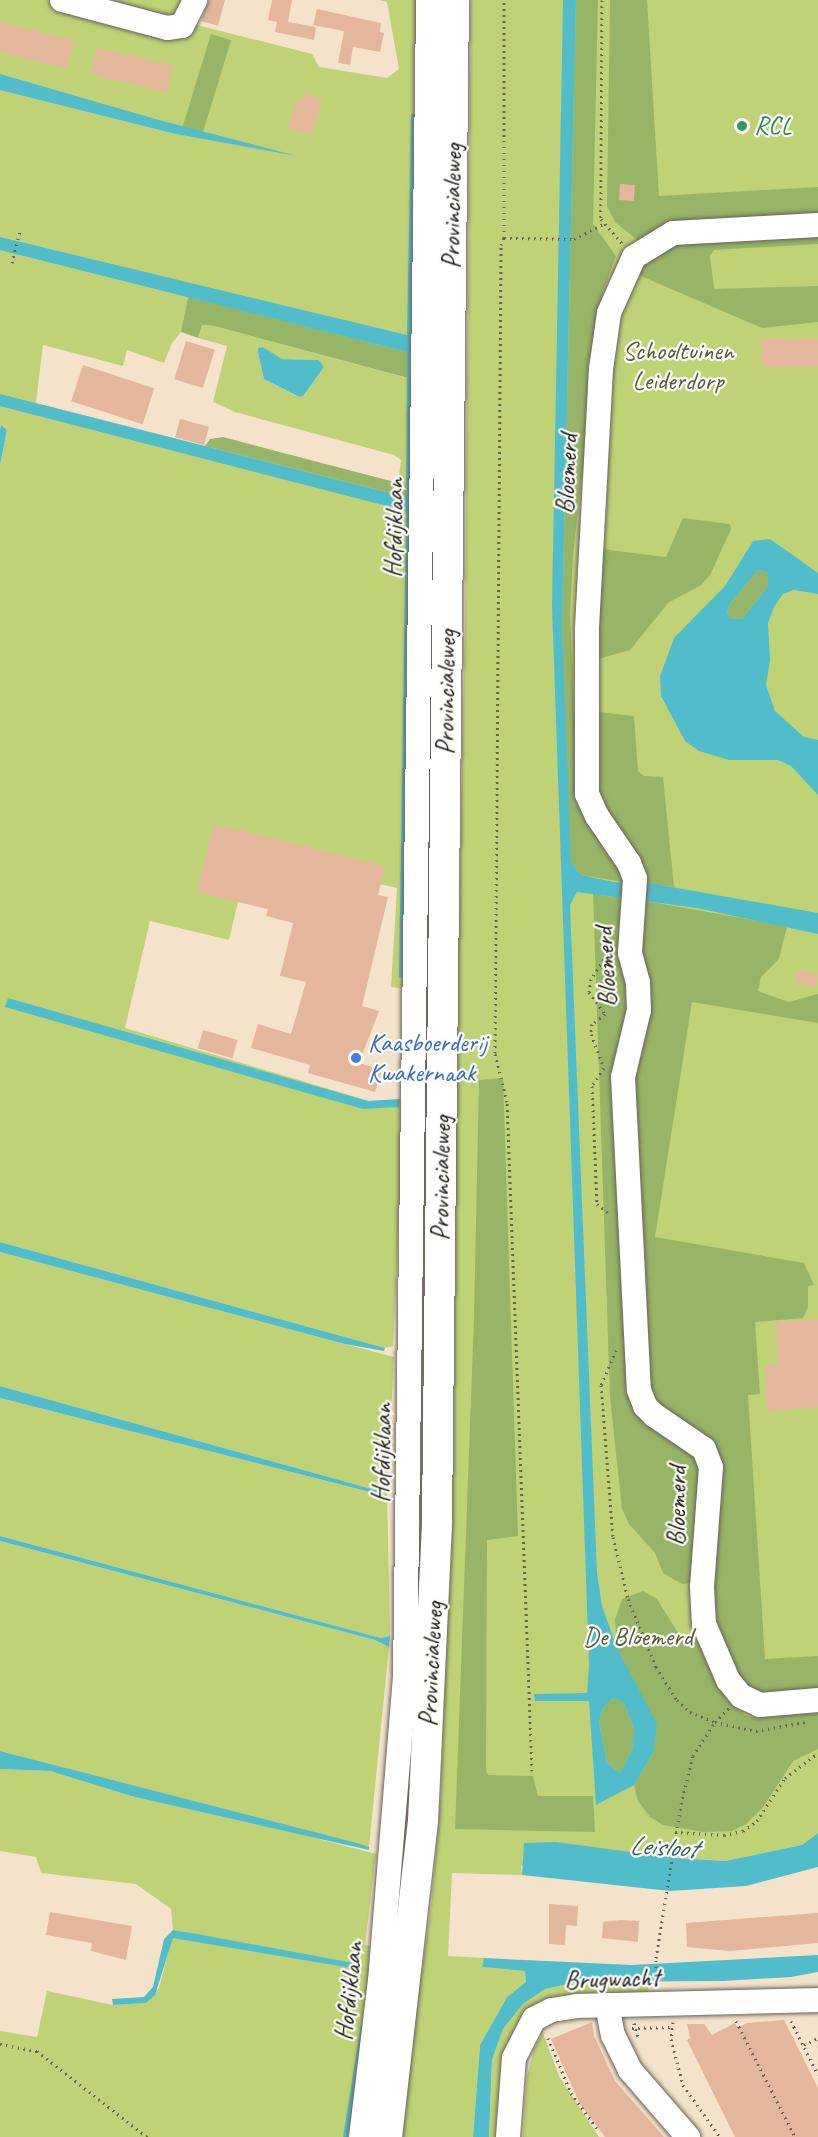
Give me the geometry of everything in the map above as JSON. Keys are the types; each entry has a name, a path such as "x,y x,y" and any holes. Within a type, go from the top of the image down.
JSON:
{"main road":[{"name":"Provincialeweg","path":"387,2137 406,1854 437,1521 428,1056 432,0"}],"street":[{"path":"62,0 167,28 182,26 195,0"},
{"path":"633,257 673,233 818,225"},
{"name":"Bloemerd","path":"633,257 609,313 601,369 587,676 587,794 597,816 629,862 633,891 630,953 638,983 639,1010 623,1077 639,1390 645,1406 654,1415 704,1449 711,1467 702,1587 704,1624 728,1680 741,1696"},
{"path":"741,1696 760,1705 818,1700"},
{"name":"Hofdijklaan","path":"361,2137 406,1854"},
{"name":"Brugwacht","path":"508,2137 514,2058 522,2036 541,2016 577,2006 622,2017 674,2016 727,2003 818,2000"},
{"path":"622,2017 630,2070 688,2137"}],"path":[{"path":"504,0 504,238 495,1053 507,1102 532,1771"},
{"path":"602,0 602,219 633,257"},
{"path":"504,238 574,239 605,223"},
{"path":"12,263 20,230"},
{"path":"656,1989 656,1958 671,1856 693,1756 715,1722 741,1696"},
{"path":"675,1832 724,1836 742,1831 757,1821 785,1779 818,1753"},
{"path":"781,2001 818,2075"},
{"path":"727,2003 795,2137"},
{"path":"541,2016 571,2093 598,2130"},
{"path":"622,2017 674,2016 671,2039 683,2085 720,2137"},
{"path":"622,2017 640,2043"},
{"path":"803,2046 818,2038"},
{"path":"0,2044 37,2051 147,2137"},
{"path":"676,2092 683,2085"}],"green space":[{"path":"0,0 204,0 197,25 312,54 319,67 387,78 399,69 387,2 379,0 417,0 422,12 403,1575 384,1893 355,2137 0,2137 0,2031 37,2037 47,1991 113,2005 146,2003 159,1988 172,1938 181,1937 357,1969 359,1965 173,1930 171,1909 136,1884 41,1873 36,1857 0,1851 0,1769 50,1771 131,1796 232,1816 376,1854 365,1945 375,1947 395,1661 402,1160 393,1346 385,1348 0,1242 0,466 7,430 1,425 0,430","holes":["188,296 407,352 407,378 214,326 202,325 198,338 227,346 213,402 235,412 394,455 401,460 398,483 406,485 406,497 36,403 43,345 123,366 127,350 164,363 172,343 181,332","263,347 282,359 319,360 324,367 303,396 298,397 264,379 258,353 259,348","249,855 397,888 391,987 406,989 405,1099 369,1101 125,1028 150,921 229,940"]},
{"name":"De Bloemerd","path":"471,0 818,0 818,1833 802,1845 725,1861 655,1856 521,1866 522,1875 452,1873 448,1956 484,1958 483,1967 525,1971 526,1982 507,1997 480,2045 473,2137 397,2137 431,1909 441,1791 465,629"},
{"path":"576,0 598,0 593,224 616,256 603,291 588,364 587,430 573,555 570,615 577,778 629,883 581,875 571,862 567,806 562,626"},
{"path":"610,0 647,0 659,196 818,187 818,220 641,243 615,222 607,206"},
{"path":"211,34 231,40 203,133 183,127"},
{"path":"818,229 818,244 714,250 710,256 714,289 818,286 818,322 762,328 634,273 672,242"},
{"path":"188,296 407,352 408,378 214,326 202,325 198,338 181,332"},
{"path":"223,437 406,485 406,497 205,446 210,439"},
{"path":"683,518 730,524 731,529 710,575 701,585 668,603 630,650 598,659 586,593 602,549 666,557"},
{"path":"758,570 768,573 768,586 742,619 730,618 727,613 729,605"},
{"path":"587,711 634,716 638,771 644,776 663,777 674,887 643,883 596,810"},
{"path":"593,894 628,899 633,996 632,1373 700,1458 698,1582 682,1584 663,1573 655,1553 629,1524 622,1509 610,1397"},
{"path":"640,900 787,926 779,959 761,977 758,991 789,1002 818,994 818,1023 692,1002 655,1237 804,1263 814,1285 808,1286 808,1307 803,1318 755,1322 760,1394 748,1395 765,1659 818,1656 818,1698 752,1703 713,1635 716,1473 652,1406 629,1088"},
{"path":"503,1078 518,1536 487,1540 486,1771 488,1775 533,1776 538,1796 593,1796 595,1832 455,1829 474,1317 479,1080"},
{"path":"0,1252 394,1357 387,1490 390,1636 381,1638 0,1536 0,1398 382,1495 379,1491 0,1386"},
{"path":"0,1541 375,1640 389,1647 369,1847 0,1751"},
{"path":"643,1591 657,1599 680,1636 705,1644 731,1702 740,1712 749,1717 818,1713 818,1749 793,1761 764,1806 746,1824 732,1831 704,1832 663,1825 650,1817 638,1801 634,1785 654,1751 617,1648 615,1619 622,1599"},
{"path":"613,1698 624,1703 634,1728 633,1748 620,1773 607,1763 599,1722 603,1708"},
{"path":"578,1982 648,1982 649,1998 525,2026 508,2137 489,2137 492,2060 503,2029 523,2004 545,1989"},
{"path":"543,2033 559,2076 599,2137 523,2137 527,2076 535,2047"}],"water":[{"path":"563,0 576,0 562,626 571,862 581,875 614,882 655,884 818,913 818,934 697,908 577,892 570,905 597,1573 602,1606 617,1648 657,1724 654,1751 634,1785 596,1805 589,1701 535,1701 534,1694 587,1693 589,1665 552,606","holes":["613,1698 624,1703 634,1728 633,1748 620,1773 607,1763 599,1722 603,1708"]},
{"path":"0,74 159,120 297,156 176,134 0,90"},
{"path":"411,114 416,114 406,980 399,977 406,511 0,406 0,394 406,497 407,352 0,250 0,237 407,335"},
{"path":"263,347 282,359 319,360 324,367 303,396 299,397 264,379 258,353 258,348"},
{"path":"1,425 7,430 0,466 0,430"},
{"path":"770,539 818,573 818,594 794,590 783,594 774,607 768,623 770,660 766,685 775,711 804,737 818,740 818,795 791,766 778,760 729,760 699,751 685,741 661,696 660,676 674,638 725,586 753,541","holes":["758,570 768,573 768,586 742,619 730,618 727,613 729,605"]},
{"path":"8,998 368,1101 400,1099 399,1107 363,1109 5,1007"},
{"path":"0,1242 385,1348 384,1351 345,1344 0,1252"},
{"path":"0,1386 379,1491 382,1495 0,1398"},
{"path":"0,1536 381,1638 390,1636 389,1647 375,1640 0,1541"},
{"path":"0,1751 357,1843 369,1847 369,1850 131,1796 50,1771 0,1769"},
{"path":"818,1833 818,1867 746,1886 670,1891 522,1875 524,1843 556,1842 676,1858 725,1861 802,1845"},
{"path":"173,1930 359,1964 357,1969 173,1938 155,1995 146,2003 113,2005 112,1999 144,1997 153,1987 164,1939"},
{"path":"818,1955 818,1972 791,1977 723,1981 578,1982 545,1989 523,2004 503,2029 492,2060 489,2137 473,2137 480,2045 507,1997 526,1982 525,1971 482,1967 484,1958 632,1965"}],"building":[{"path":"209,0 225,0 218,26 201,21"},
{"path":"272,0 292,0 288,22 316,27 314,40 275,32 277,22 268,20"},
{"path":"317,9 381,23 380,32 384,33 380,52 353,47 350,65 338,63 344,31 313,25"},
{"path":"0,22 74,40 67,69 0,52"},
{"path":"97,48 173,66 167,92 91,74"},
{"path":"303,94 322,99 311,136 288,129 295,102 300,103"},
{"path":"620,184 635,185 634,201 619,200"},
{"path":"762,339 818,339 818,367 762,367"},
{"path":"186,341 215,350 203,388 174,379"},
{"path":"83,365 154,388 143,424 71,401"},
{"path":"180,419 209,427 204,445 175,437"},
{"path":"214,824 385,866 378,895 388,897 362,1006 379,1011 359,1063 382,1070 375,1092 308,1073 310,1065 251,1048 258,1024 291,1034 306,982 280,976 293,923 266,916 268,909 197,892"},
{"path":"797,970 818,973 816,986 795,983"},
{"path":"203,1030 238,1040 232,1058 198,1048"},
{"path":"818,1319 818,1407 767,1411 765,1366 779,1365 776,1321"},
{"path":"549,1904 578,1906 577,1926 566,1925 565,1945 549,1944"},
{"path":"50,1912 132,1926 126,1960 91,1951 92,1943 46,1935"},
{"path":"818,1913 818,1943 730,1951 687,1947 686,1923"},
{"path":"639,1921 638,1942 602,1938 603,1922"},
{"path":"784,2020 818,2088 818,2137 735,2137 687,2040 690,2038 687,2024 704,2024 712,2035 735,2023 738,2028 747,2023"},
{"path":"592,2022 594,2036 615,2081 664,2137 605,2137 580,2104 551,2039"}],"waterway":[{"path":"345,2137 363,2025"}],"place":[{"name":"RCL","path":"742,126"},
{"name":"Kaasboerderij Kwakernaak","path":"356,1058"}],"park label":[{"name":"Schooltuinen Leiderdorp","path":"678,366"}],"water label":[{"name":"Leisloot","path":"663,1847"}]}
